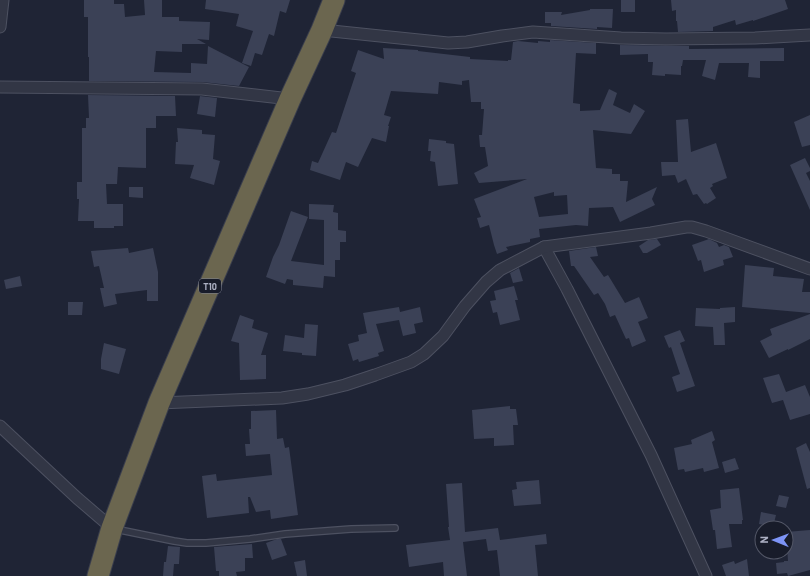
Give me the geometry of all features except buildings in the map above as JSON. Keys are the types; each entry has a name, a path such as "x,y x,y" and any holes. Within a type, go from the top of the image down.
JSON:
{"highway":[{"name":"T10","path":"98,576 112,528 159,402 334,0"}],"street":[{"path":"0,27 3,0"},
{"path":"322,30 448,43 533,32 621,38 666,39 755,38 810,35"},
{"path":"0,87 202,89 290,99"},
{"path":"159,402 282,398 308,394 375,376 411,362 424,354 443,336 465,306 486,282 500,270 544,247 692,227 810,269"},
{"path":"544,247 567,288 651,455 706,576"},
{"path":"0,426 76,498 112,528"}],"lane":[{"path":"112,528 174,541 206,543 350,529 395,528"}]}
